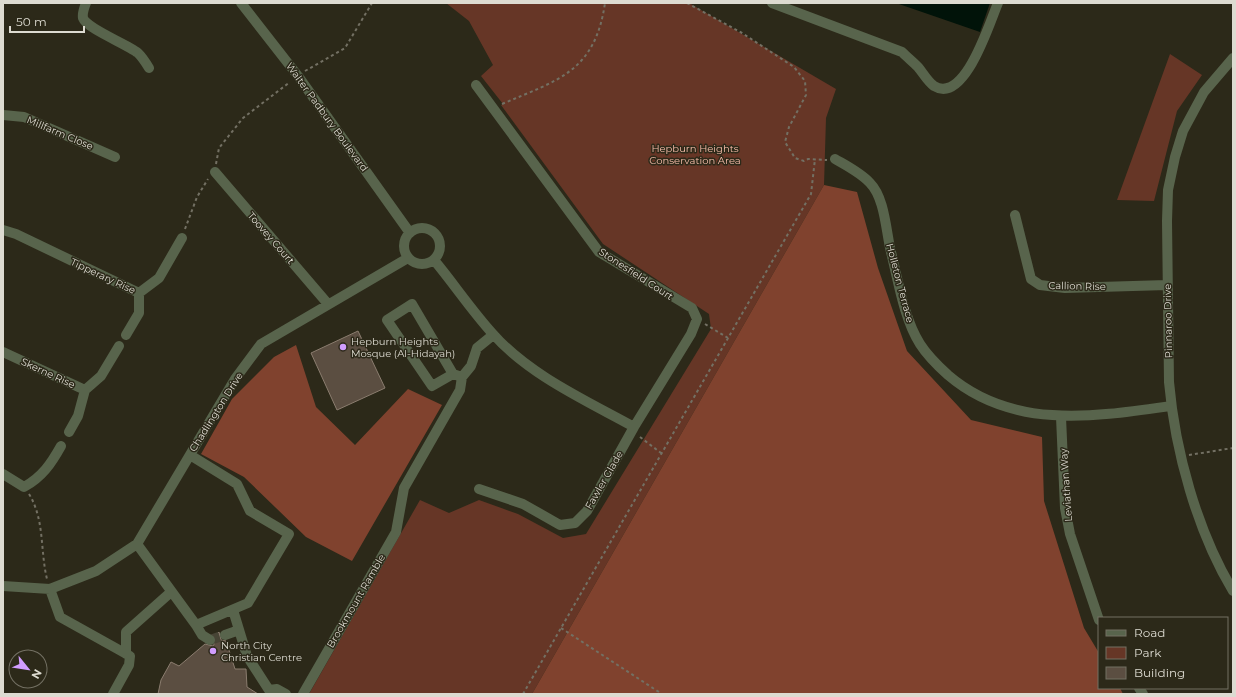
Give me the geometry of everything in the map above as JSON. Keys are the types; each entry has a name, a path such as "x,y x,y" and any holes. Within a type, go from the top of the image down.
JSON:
{"street":[{"path":"86,3 83,10 83,19 88,25 127,45 139,54 149,68"},
{"name":"Walter Padbury Boulevard","path":"241,3 298,76 410,233"},
{"path":"772,3 902,52 918,67 934,86 942,88 955,85 972,66 998,3"},
{"name":"Pinnaroo Drive","path":"1233,58 1204,92 1183,130 1175,157 1168,190 1167,285 1171,406 1180,456 1192,497 1210,545 1233,591"},
{"name":"Stonesfield Court","path":"476,85 491,108 599,252 692,308 697,319"},
{"name":"Millfarm Close","path":"3,115 24,117 115,157"},
{"name":"Holleton Terrace","path":"835,159 870,183 878,195 890,251 911,326 920,344 930,356 959,384 979,397 1021,411 1061,417 1131,412 1171,406"},
{"name":"Toovey Court","path":"215,172 328,304"},
{"name":"Callion Rise","path":"1015,215 1031,280 1040,285 1065,288 1167,285"},
{"path":"428,228 438,237 440,249 434,260 423,265 416,264 408,258 404,246 405,240 415,229 428,228"},
{"name":"Tipperary Rise","path":"3,230 16,234 139,294 159,278 182,238"},
{"name":"Chadlington Drive","path":"50,589 96,571 137,544 235,379 261,344 408,258"},
{"path":"434,260 493,335 518,357 556,383 634,427 691,334 697,319"},
{"path":"126,335 139,312 139,294"},
{"path":"457,375 412,304 387,320 432,386 457,375 471,366 477,348 493,335"},
{"name":"Skerne Rise","path":"3,352 85,390 101,376 118,346"},
{"name":"Brookmount Ramble","path":"303,694 396,532 404,488 460,390 457,375"},
{"path":"68,432 78,416 85,390"},
{"name":"Leviathan Way","path":"1061,417 1066,508 1070,534 1098,617"},
{"name":"Fawler Glade","path":"479,489 523,504 560,525 575,523 587,511 634,427"},
{"path":"3,474 24,486 37,480 45,472 61,446"},
{"path":"190,455 237,484 250,511 289,534 248,603 196,625"},
{"path":"137,544 202,635 210,640"},
{"path":"3,586 50,589 60,617 130,656 129,665 113,694"},
{"path":"126,654 126,632 171,592"},
{"path":"233,610 247,656 269,692 277,689 286,694"},
{"path":"225,635 239,630"}],"path":[{"path":"182,238 197,196 205,183 215,172 219,148 243,118 298,76 345,48 372,3"},
{"path":"491,108 553,82 577,66 594,45 602,26 605,3"},
{"path":"687,3 742,33 794,67 805,81 806,95 789,127 785,142 795,158 804,161 808,159 824,161 835,159"},
{"path":"523,694 811,194 815,159"},
{"path":"697,319 728,338"},
{"path":"634,427 638,436 661,453"},
{"path":"1180,456 1233,448"},
{"path":"24,486 32,499 40,523 43,561 50,589"},
{"path":"561,628 662,694"}],"green space":[{"name":"Hepburn Heights Conservation Area","path":"446,3 689,3 836,89 826,118 824,185 532,694 309,694 420,500 449,513 479,500 518,514 563,538 586,534 711,329 709,314 603,244 501,105 503,104 481,76 493,65 469,21"},
{"path":"1170,54 1202,75 1177,111 1154,201 1117,200"}],"shaded area":[{"path":"896,3 990,3 980,32"},
{"path":"824,185 857,192 878,268 907,351 971,420 1042,437 1044,501 1084,628 1098,651 1098,689 1120,689 1123,694 532,694"},
{"path":"296,345 316,407 355,445 408,389 442,405 352,561 306,537 244,477 201,454 232,399 274,357"}],"building":[{"path":"358,331 385,388 337,410 311,353"},
{"name":"North City Christian Centre","path":"219,632 221,640 226,641 235,669 246,669 247,687 258,694 158,694 161,680 171,662 179,666 205,644 213,646 216,641 215,636"}],"tunnel":[{"path":"210,640 225,635"}],"place":[{"name":"Hepburn Heights Mosque (Al-Hidayah)","path":"343,347"},
{"name":"North City Christian Centre","path":"213,651"}]}
